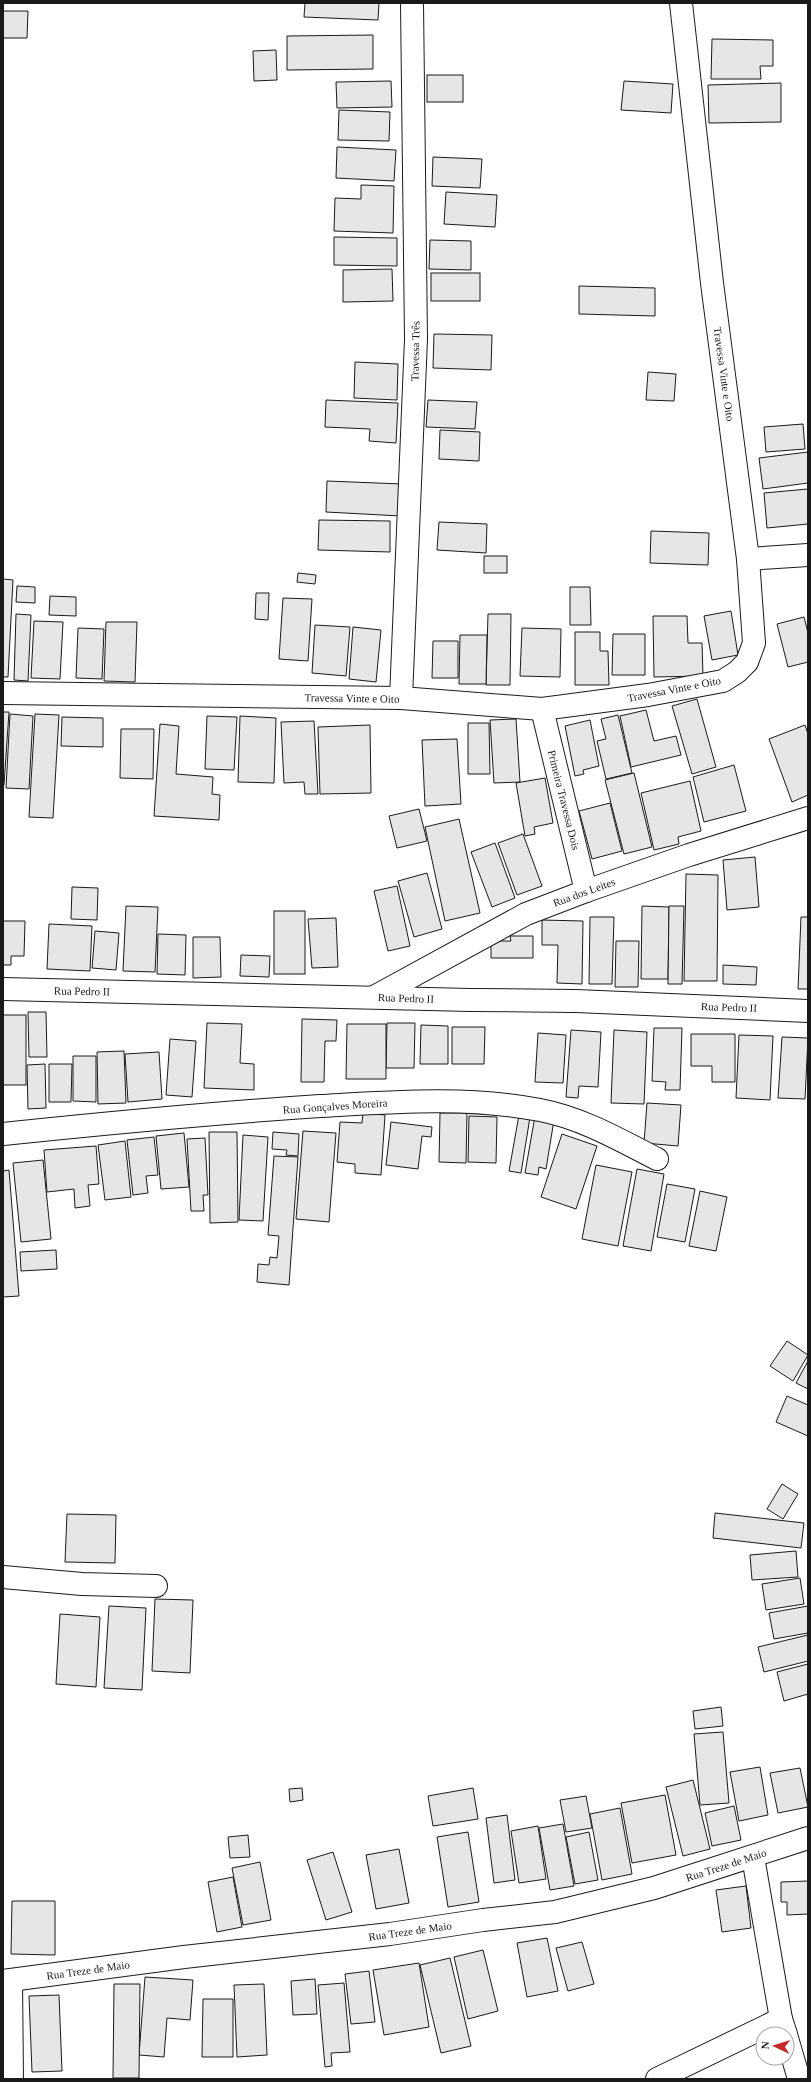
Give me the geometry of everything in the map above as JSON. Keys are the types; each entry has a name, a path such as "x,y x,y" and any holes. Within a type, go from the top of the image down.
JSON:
{"street":[{"name":"Travessa Três","path":"401,698 416,339 412,3"},
{"name":"Travessa Vinte e Oito","path":"3,692 401,698 542,709 655,694 723,681 737,672 747,662 754,643 748,558 712,283 681,3"},
{"path":"748,558 808,555"},
{"name":"Primeira Travessa Dois","path":"542,709 586,891"},
{"name":"Rua dos Leites","path":"373,997 526,914 688,855 808,818"},
{"name":"Rua Pedro II","path":"3,989 576,1001 808,1011"},
{"name":"Rua Gonçalves Moreira","path":"3,1134 274,1109 398,1102 487,1101 542,1110 575,1120 605,1132 657,1159"},
{"path":"3,1577 82,1584 156,1586"},
{"name":"Rua Treze de Maio","path":"7,1980 184,1957 390,1934 483,1920 555,1912 654,1888 808,1838"},
{"path":"753,1857 784,2026"},
{"path":"7,1980 12,2079"},
{"path":"657,2079 755,2041"},
{"path":"795,2065 799,2079"}],"building":[{"path":"305,3 379,3 378,20 304,17"},
{"path":"3,11 28,11 27,38 3,38"},
{"path":"373,35 373,69 287,70 287,36"},
{"path":"712,39 773,40 773,66 760,66 761,79 711,79"},
{"path":"276,50 277,80 254,81 253,51"},
{"path":"427,75 463,75 463,102 427,102"},
{"path":"391,81 392,107 337,108 336,82"},
{"path":"624,81 673,84 671,113 621,110"},
{"path":"781,83 781,122 709,123 708,85"},
{"path":"339,110 390,112 389,141 338,140"},
{"path":"337,147 396,150 394,181 336,178"},
{"path":"433,157 482,159 480,188 432,186"},
{"path":"361,185 394,186 393,233 334,231 335,198 361,199"},
{"path":"446,192 497,195 495,227 444,224"},
{"path":"334,237 397,238 397,266 334,265"},
{"path":"430,240 471,241 471,270 429,269"},
{"path":"392,269 393,301 343,302 343,270"},
{"path":"431,273 480,273 480,301 431,301"},
{"path":"579,286 655,288 655,316 579,314"},
{"path":"434,334 492,335 491,370 433,368"},
{"path":"355,362 398,364 397,400 354,398"},
{"path":"648,372 676,374 674,401 646,400"},
{"path":"326,400 398,403 396,443 369,441 370,429 325,427"},
{"path":"428,400 477,402 475,429 426,427"},
{"path":"803,424 805,449 766,452 764,427"},
{"path":"440,430 480,432 479,461 439,459"},
{"path":"808,452 808,483 763,489 759,458"},
{"path":"327,481 402,484 401,516 326,512"},
{"path":"808,489 808,524 767,528 764,493"},
{"path":"319,520 390,521 390,552 318,550"},
{"path":"439,522 487,524 486,553 437,550"},
{"path":"651,531 709,533 708,565 650,563"},
{"path":"484,556 507,556 507,573 484,573"},
{"path":"298,573 316,575 315,584 297,582"},
{"path":"3,579 13,580 8,677 3,677"},
{"path":"17,586 35,587 35,603 16,602"},
{"path":"570,587 590,587 591,625 570,625"},
{"path":"256,593 269,593 268,620 255,619"},
{"path":"50,596 76,597 76,616 49,615"},
{"path":"283,598 312,599 308,661 279,659"},
{"path":"731,611 738,655 712,660 704,616"},
{"path":"16,614 31,615 28,681 14,680"},
{"path":"488,614 511,614 510,685 486,685"},
{"path":"653,616 687,616 688,643 702,643 703,676 654,677"},
{"path":"804,617 808,633 808,662 788,667 777,624"},
{"path":"34,621 63,622 60,679 31,678"},
{"path":"106,622 137,622 135,682 104,681"},
{"path":"315,625 350,627 346,676 312,673"},
{"path":"353,627 381,630 376,682 349,679"},
{"path":"78,628 104,629 102,679 76,678"},
{"path":"522,628 561,629 560,677 520,676"},
{"path":"575,632 600,632 600,651 608,651 609,685 575,685"},
{"path":"613,634 645,634 645,675 612,675"},
{"path":"460,635 487,635 486,684 459,684"},
{"path":"433,641 458,641 458,678 432,678"},
{"path":"697,699 716,767 692,774 672,706"},
{"path":"646,710 654,741 676,736 681,755 631,767 620,716"},
{"path":"3,712 9,712 4,785 3,784"},
{"path":"10,714 33,716 29,789 6,788"},
{"path":"35,714 59,715 53,818 29,817"},
{"path":"618,715 632,773 606,779 597,741 606,739 601,719"},
{"path":"207,716 237,717 234,770 205,769"},
{"path":"240,716 276,718 274,783 238,782"},
{"path":"62,717 103,718 103,747 61,746"},
{"path":"516,719 520,782 494,783 490,720"},
{"path":"590,720 599,766 583,770 584,774 575,776 565,726"},
{"path":"314,721 318,794 305,794 304,782 284,783 281,722"},
{"path":"468,723 489,723 490,774 468,774"},
{"path":"160,724 179,726 176,774 213,777 212,794 220,795 219,820 154,816"},
{"path":"370,725 371,793 320,794 318,727"},
{"path":"805,725 808,734 808,795 792,802 769,739"},
{"path":"121,729 154,729 153,779 120,778"},
{"path":"457,739 461,804 425,806 422,740"},
{"path":"734,765 746,811 704,822 693,777"},
{"path":"634,773 652,847 624,854 605,780"},
{"path":"545,778 553,823 534,827 535,834 525,836 516,783"},
{"path":"690,781 701,831 678,837 679,844 654,850 641,793"},
{"path":"610,803 622,851 592,859 579,811"},
{"path":"419,809 427,841 397,848 389,816"},
{"path":"459,819 480,913 445,921 425,827"},
{"path":"523,834 542,886 517,895 498,843"},
{"path":"495,843 515,898 492,907 471,852"},
{"path":"755,857 759,907 727,910 723,860"},
{"path":"427,873 442,929 414,937 398,881"},
{"path":"686,874 718,875 717,981 684,981"},
{"path":"397,886 410,946 388,951 374,891"},
{"path":"72,887 98,888 97,920 71,919"},
{"path":"126,906 158,907 155,972 123,971"},
{"path":"642,906 669,907 668,979 641,979"},
{"path":"669,906 684,906 682,984 668,984"},
{"path":"274,911 305,911 305,974 274,974"},
{"path":"590,917 614,917 612,984 589,984"},
{"path":"801,917 808,917 808,989 798,989"},
{"path":"336,918 338,967 312,968 308,919"},
{"path":"542,920 583,921 582,984 557,983 558,945 542,945"},
{"path":"3,921 25,921 24,956 11,956 11,965 3,965"},
{"path":"49,924 92,926 90,971 47,969"},
{"path":"95,931 119,933 116,970 92,968"},
{"path":"158,934 186,935 185,975 157,974"},
{"path":"510,936 533,936 533,958 491,958 491,941 511,941"},
{"path":"193,937 220,937 221,977 193,978"},
{"path":"616,941 639,941 638,987 615,987"},
{"path":"241,955 270,956 269,977 240,976"},
{"path":"723,965 757,967 756,985 723,984"},
{"path":"28,1012 46,1012 47,1057 29,1057"},
{"path":"3,1015 26,1015 26,1085 3,1085"},
{"path":"302,1019 337,1020 336,1041 325,1041 324,1082 301,1082"},
{"path":"207,1023 242,1024 240,1063 254,1064 254,1090 204,1088"},
{"path":"387,1023 415,1023 414,1068 386,1068"},
{"path":"347,1024 386,1024 386,1079 346,1079"},
{"path":"421,1025 448,1026 448,1064 420,1064"},
{"path":"452,1027 485,1027 484,1064 452,1064"},
{"path":"654,1028 682,1028 680,1090 665,1090 666,1082 652,1081"},
{"path":"571,1030 601,1032 598,1087 579,1086 578,1098 566,1097"},
{"path":"614,1030 647,1032 644,1104 611,1103"},
{"path":"538,1033 566,1035 563,1083 535,1082"},
{"path":"691,1034 735,1034 735,1082 712,1082 712,1066 691,1066"},
{"path":"739,1035 773,1036 770,1100 736,1098"},
{"path":"782,1037 808,1038 805,1099 778,1098"},
{"path":"170,1039 196,1041 192,1097 166,1095"},
{"path":"124,1051 126,1103 98,1104 97,1052"},
{"path":"159,1052 162,1099 128,1102 125,1054"},
{"path":"73,1056 96,1056 96,1102 73,1101"},
{"path":"45,1064 46,1108 28,1109 27,1065"},
{"path":"49,1064 72,1064 71,1102 49,1102"},
{"path":"647,1103 681,1105 678,1146 644,1143"},
{"path":"363,1113 385,1115 381,1175 355,1173 355,1164 337,1162 340,1122 362,1123"},
{"path":"440,1113 467,1113 466,1163 439,1162"},
{"path":"519,1115 530,1117 521,1173 509,1171"},
{"path":"469,1116 497,1117 496,1163 468,1162"},
{"path":"535,1116 554,1120 546,1169 539,1167 538,1175 525,1173"},
{"path":"391,1122 432,1127 431,1137 422,1136 418,1169 386,1165"},
{"path":"303,1131 336,1133 329,1222 296,1219"},
{"path":"209,1132 237,1132 238,1222 210,1223"},
{"path":"273,1132 299,1134 298,1156 286,1155 287,1150 272,1149"},
{"path":"184,1133 189,1187 161,1189 156,1136"},
{"path":"562,1134 597,1146 576,1209 541,1197"},
{"path":"243,1135 268,1137 263,1221 239,1220"},
{"path":"154,1137 158,1175 146,1176 148,1193 133,1195 127,1140"},
{"path":"205,1138 208,1195 203,1195 204,1211 191,1211 187,1139"},
{"path":"125,1141 131,1197 105,1200 98,1145"},
{"path":"96,1146 99,1184 88,1185 90,1206 75,1208 74,1189 47,1192 44,1150"},
{"path":"274,1156 298,1157 289,1285 257,1282 258,1264 269,1265 270,1257 277,1258 279,1236 268,1235"},
{"path":"43,1160 51,1239 21,1242 13,1163"},
{"path":"596,1165 632,1172 618,1246 582,1239"},
{"path":"637,1169 664,1174 651,1251 623,1246"},
{"path":"9,1170 19,1296 3,1297 3,1171"},
{"path":"667,1184 695,1189 685,1242 657,1237"},
{"path":"700,1191 727,1197 716,1251 689,1246"},
{"path":"56,1250 57,1269 21,1271 20,1252"},
{"path":"787,1341 808,1355 793,1381 770,1366"},
{"path":"808,1361 808,1389 796,1383"},
{"path":"787,1396 808,1405 808,1436 776,1422"},
{"path":"782,1484 798,1494 783,1519 767,1509"},
{"path":"715,1513 804,1523 801,1548 713,1538"},
{"path":"67,1514 116,1515 115,1563 65,1562"},
{"path":"796,1551 798,1577 752,1580 750,1555"},
{"path":"800,1578 804,1604 766,1610 762,1584"},
{"path":"155,1599 193,1600 190,1673 152,1671"},
{"path":"109,1606 146,1608 142,1690 104,1688"},
{"path":"808,1606 808,1633 774,1639 769,1613"},
{"path":"60,1614 100,1617 96,1687 56,1684"},
{"path":"808,1635 808,1661 764,1672 758,1647"},
{"path":"808,1664 808,1694 784,1701 777,1672"},
{"path":"721,1707 723,1726 695,1729 693,1711"},
{"path":"723,1732 729,1803 700,1805 694,1734"},
{"path":"760,1767 768,1815 739,1821 730,1772"},
{"path":"800,1768 808,1807 778,1813 770,1773"},
{"path":"693,1780 710,1849 683,1856 666,1787"},
{"path":"302,1788 303,1800 290,1802 289,1789"},
{"path":"473,1788 478,1819 433,1826 428,1796"},
{"path":"665,1795 676,1855 632,1863 621,1803"},
{"path":"586,1796 592,1828 566,1832 560,1800"},
{"path":"734,1806 741,1840 712,1846 705,1813"},
{"path":"620,1808 632,1874 602,1880 590,1814"},
{"path":"507,1815 515,1880 494,1883 486,1818"},
{"path":"563,1824 574,1886 550,1890 539,1828"},
{"path":"538,1826 546,1879 519,1883 511,1831"},
{"path":"468,1832 479,1902 448,1907 437,1837"},
{"path":"589,1832 598,1880 575,1884 566,1837"},
{"path":"248,1835 250,1857 230,1858 228,1837"},
{"path":"399,1849 409,1903 376,1909 366,1855"},
{"path":"333,1852 352,1912 326,1920 307,1860"},
{"path":"260,1862 271,1920 243,1925 232,1868"},
{"path":"233,1877 242,1927 217,1932 208,1882"},
{"path":"808,1881 808,1914 787,1915 787,1902 781,1902 781,1882"},
{"path":"746,1886 751,1928 722,1932 716,1890"},
{"path":"12,1901 55,1901 55,1955 11,1954"},
{"path":"547,1938 558,1991 527,1997 517,1943"},
{"path":"582,1942 594,1984 568,1991 556,1948"},
{"path":"483,1950 498,2011 468,2019 454,1957"},
{"path":"450,1958 471,2046 441,2053 420,1965"},
{"path":"419,1963 429,2027 384,2035 373,1970"},
{"path":"369,1971 375,2022 351,2024 345,1974"},
{"path":"145,1977 193,1980 190,2020 167,2018 164,2057 139,2055"},
{"path":"315,1979 317,2014 293,2015 291,1981"},
{"path":"344,1983 350,2052 331,2053 332,2066 325,2067 318,1985"},
{"path":"114,1984 140,1984 139,2078 113,2078"},
{"path":"264,1984 267,2055 237,2057 234,1985"},
{"path":"59,1995 62,2071 32,2072 29,1996"},
{"path":"203,1999 233,1999 233,2057 202,2057"}]}
